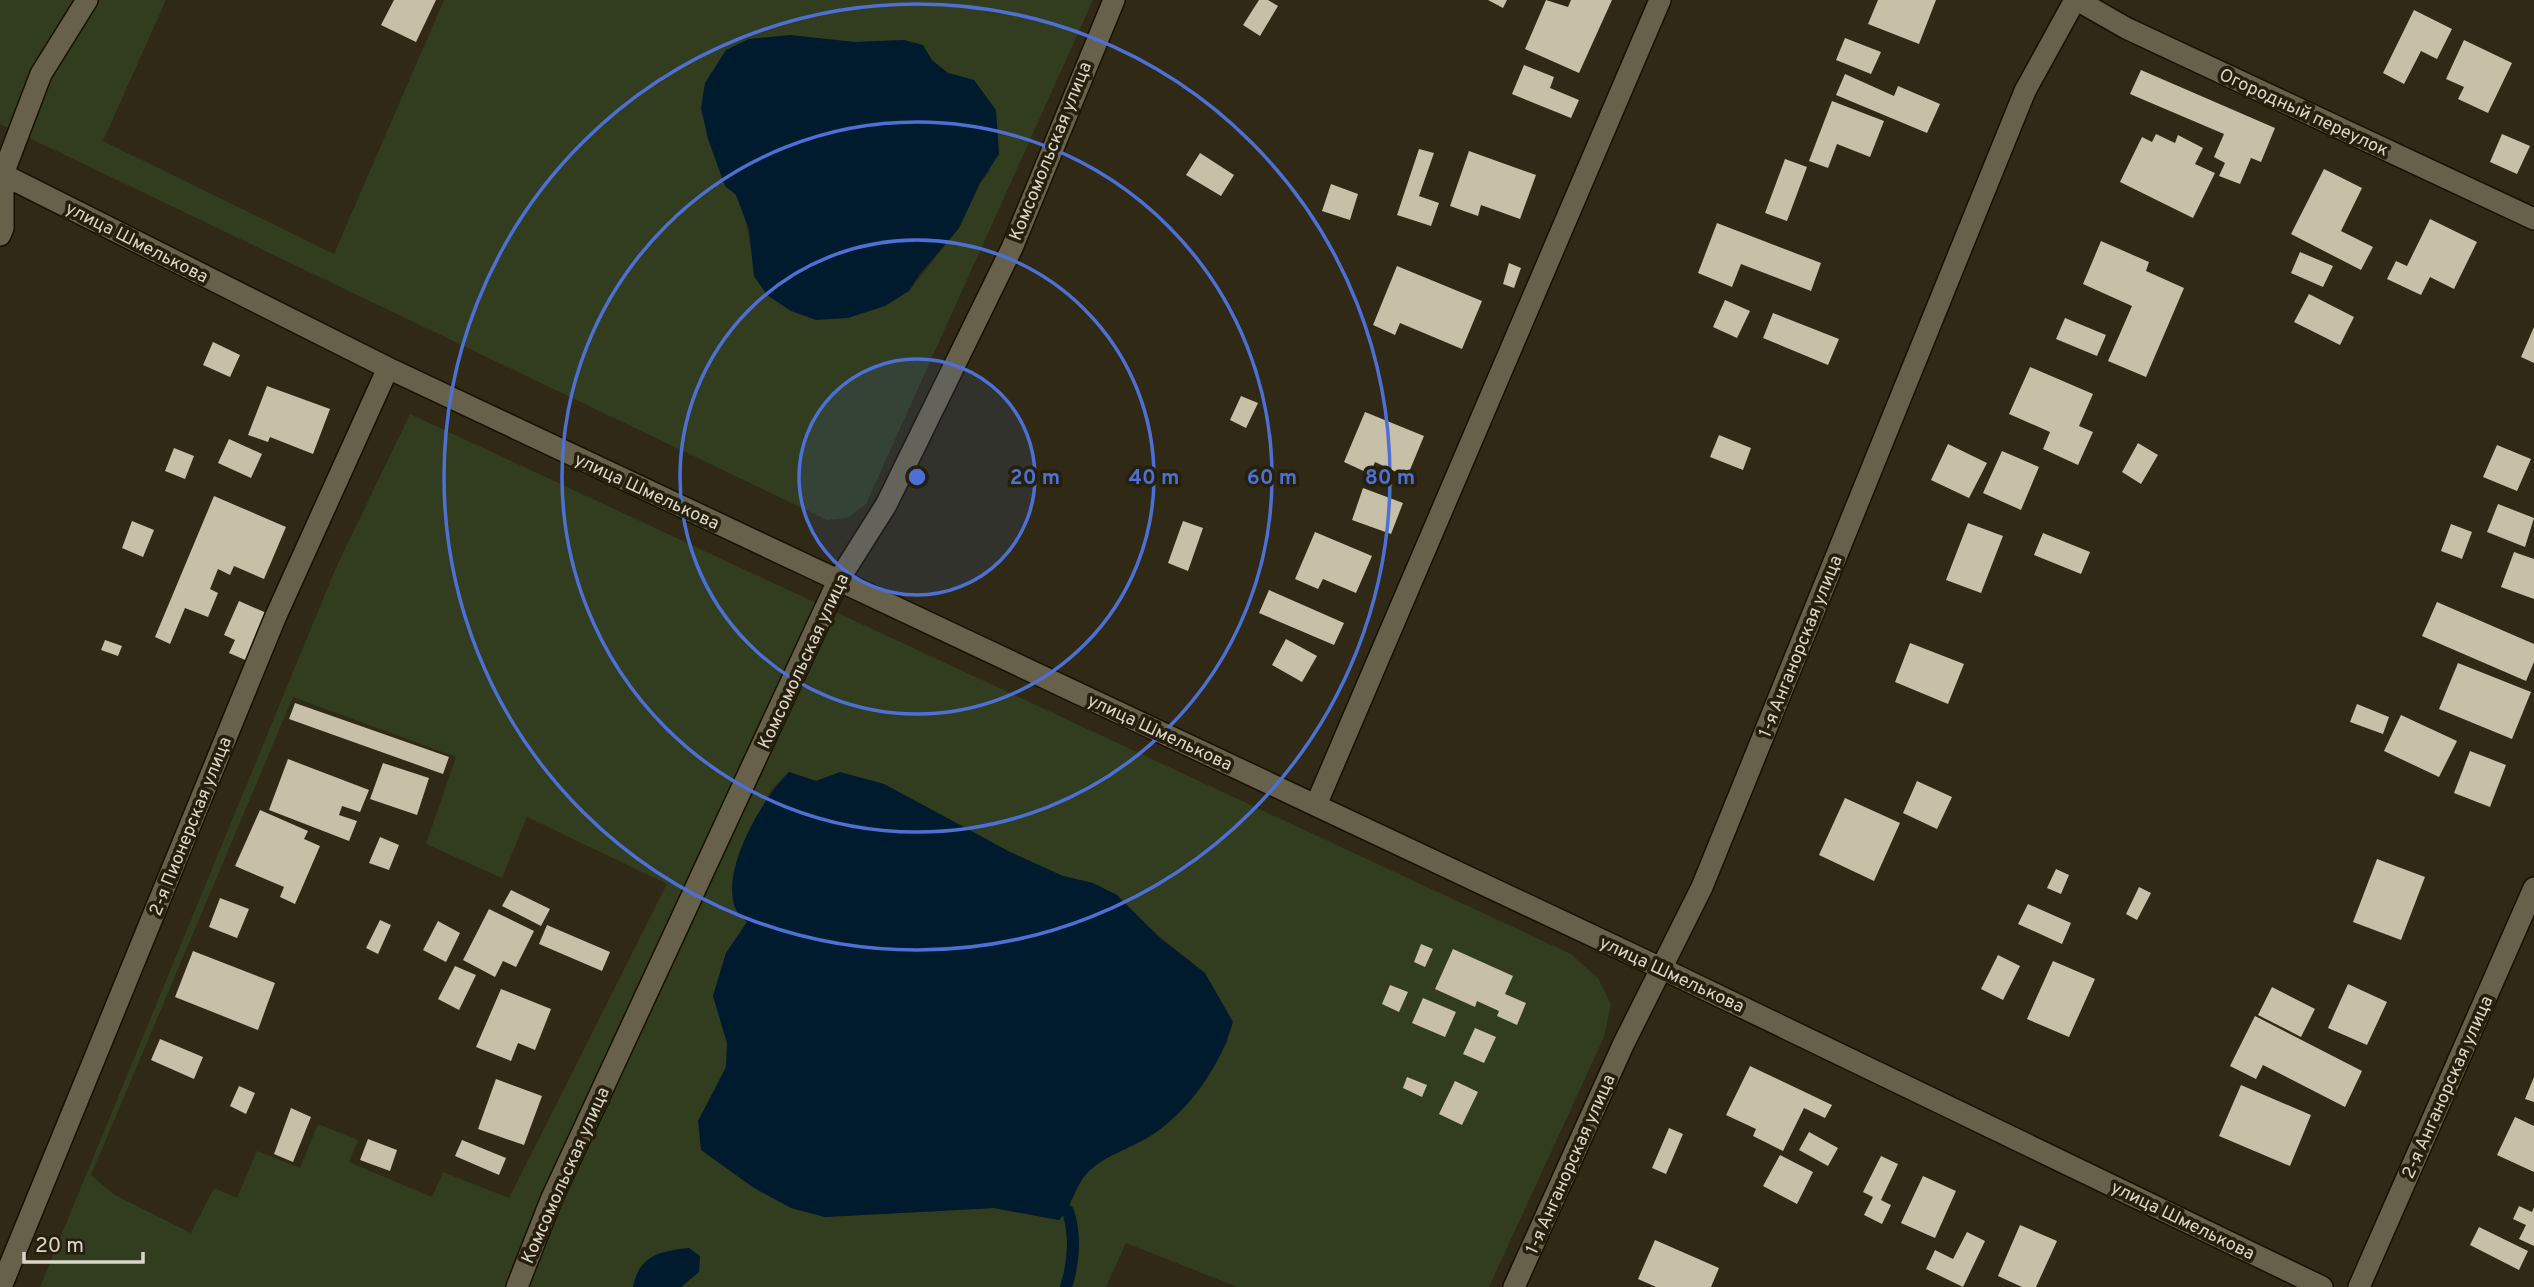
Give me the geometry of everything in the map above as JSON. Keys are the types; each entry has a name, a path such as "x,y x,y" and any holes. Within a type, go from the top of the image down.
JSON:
{"street":[{"path":"0,235 3,228 1,173 41,74 87,0"},
{"name":"Комсомольская улица","path":"517,1287 551,1200 838,581 886,505 1012,248 1114,0"},
{"path":"1316,806 1660,0"},
{"name":"Огородный переулок","path":"2076,0 2126,28 2534,219"},
{"name":"1-я Анганорская улица","path":"1514,1287 1623,1045 1702,887 2025,91 2076,0"},
{"name":"улица Шмелькова","path":"1,173 388,368 1663,969 2322,1287"},
{"name":"2-я Пионерская улица","path":"1,1287 275,618 388,368"},
{"name":"2-я Анганорская улица","path":"2359,1287 2534,888"}],"green space":[{"path":"0,0 166,0 103,141 334,254 444,0 1093,0 866,504 847,518 827,520 0,124","holes":["904,40 948,73 974,80 990,171 980,183 959,228 909,291 754,276 741,206 707,129 705,83 855,42"]},
{"path":"410,414 1571,954 1598,978 1611,1004 1604,1037 1489,1287 1237,1287 1126,1243 1106,1287 681,1287 635,1279 633,1287 40,1287 335,570","holes":["293,697 456,757 426,844 502,878 527,817 667,884 509,1198 443,1172 432,1197 349,1162 358,1140 318,1124 300,1168 257,1151 237,1198 214,1188 191,1233 113,1194 91,1175","789,772 816,781 840,773 884,784 1010,852 1063,876 1093,883 1205,973 1228,1041 1212,1069 1194,1097 1179,1112 1089,1171 1059,1220 994,1208 825,1217 791,1208 716,1090 726,1067 728,1043 713,996 726,953 748,922 742,848 771,790"]}],"water":[{"path":"790,35 855,42 904,40 923,45 932,60 948,73 974,80 996,110 999,154 980,183 959,228 919,275 909,291 885,306 848,318 816,320 791,311 767,295 754,276 749,229 736,195 725,186 708,139 701,108 705,83 726,50 749,39"},
{"path":"789,772 816,781 840,772 884,784 1010,852 1063,876 1093,883 1117,895 1161,939 1205,973 1233,1022 1212,1070 1191,1100 1166,1125 1090,1170 1080,1182 1059,1220 994,1208 825,1217 791,1208 754,1188 701,1150 698,1121 726,1067 727,1043 713,996 726,953 747,922 736,910 732,894 733,876 738,857 756,818"},
{"path":"689,1248 700,1256 699,1272 681,1287 633,1287 640,1268 646,1261 661,1253"}],"building":[{"path":"394,0 436,0 416,42 381,25"},
{"path":"1259,0 1268,0 1278,6 1260,36 1243,25"},
{"path":"1488,0 1507,0 1503,8"},
{"path":"1546,0 1568,7 1571,0 1612,0 1579,73 1525,49"},
{"path":"1878,0 1936,0 1919,44 1868,24"},
{"path":"2414,10 2452,29 2437,59 2421,51 2404,84 2383,73"},
{"path":"1845,38 1881,52 1871,74 1836,60"},
{"path":"2464,40 2512,63 2488,113 2458,99 2464,87 2446,79"},
{"path":"1524,65 1554,77 1550,88 1579,100 1571,118 1512,94"},
{"path":"2141,70 2275,128 2261,162 2251,158 2240,184 2219,176 2225,163 2214,157 2224,134 2130,94"},
{"path":"1845,74 1894,96 1898,86 1940,104 1927,133 1836,95"},
{"path":"1832,101 1884,121 1870,157 1837,144 1828,168 1809,161"},
{"path":"2156,134 2175,143 2178,135 2203,148 2195,164 2215,173 2193,218 2120,182 2142,137 2152,142"},
{"path":"2502,134 2530,146 2517,174 2490,162"},
{"path":"1419,149 1434,153 1419,196 1439,203 1431,226 1397,215"},
{"path":"1469,151 1536,175 1520,219 1481,205 1478,216 1450,206"},
{"path":"1200,153 1234,175 1221,196 1186,175"},
{"path":"1785,159 1807,167 1787,221 1765,213"},
{"path":"2324,169 2362,188 2341,231 2373,247 2361,270 2291,234"},
{"path":"1331,184 1358,194 1350,220 1322,211"},
{"path":"2430,219 2477,242 2454,289 2430,277 2421,295 2387,279 2396,261 2407,266"},
{"path":"1717,223 1821,263 1811,291 1741,264 1732,287 1698,273"},
{"path":"2101,241 2149,262 2146,271 2184,288 2146,377 2108,361 2132,306 2083,284"},
{"path":"2300,252 2333,266 2323,287 2291,273"},
{"path":"1509,263 1521,268 1514,288 1503,284"},
{"path":"1397,266 1482,301 1462,349 1400,323 1395,335 1373,325"},
{"path":"2309,294 2354,317 2340,345 2294,322"},
{"path":"1725,300 1750,311 1737,338 1713,327"},
{"path":"1773,313 1839,339 1828,365 1763,338"},
{"path":"2065,318 2106,335 2097,356 2056,339"},
{"path":"2534,327 2534,363 2521,357"},
{"path":"213,342 240,355 230,377 203,365"},
{"path":"2030,367 2093,394 2079,426 2093,432 2078,465 2043,449 2050,432 2009,414"},
{"path":"267,386 330,409 313,454 270,437 268,442 248,435"},
{"path":"1241,396 1258,403 1246,428 1230,420"},
{"path":"1365,412 1424,436 1407,477 1375,462 1370,474 1344,462"},
{"path":"1719,435 1751,448 1743,470 1710,457"},
{"path":"229,439 262,454 251,478 218,463"},
{"path":"2138,443 2158,455 2141,484 2122,472"},
{"path":"1948,444 1987,463 1969,498 1931,480"},
{"path":"2497,445 2531,459 2517,491 2483,477"},
{"path":"174,448 194,456 185,479 165,471"},
{"path":"2002,451 2039,467 2021,510 1983,493"},
{"path":"1363,488 1403,503 1391,534 1352,520"},
{"path":"214,496 286,527 264,579 234,566 230,575 218,569 210,589 218,593 208,617 185,608 170,644 155,637"},
{"path":"2498,504 2534,518 2525,547 2487,532"},
{"path":"132,521 154,530 143,557 122,548"},
{"path":"1183,521 1203,528 1188,571 1168,563"},
{"path":"1968,523 2003,536 1981,593 1946,580"},
{"path":"2451,524 2472,532 2462,559 2441,551"},
{"path":"1315,532 1372,556 1356,593 1323,579 1318,589 1295,579"},
{"path":"2043,533 2090,552 2081,574 2034,555"},
{"path":"2514,552 2534,559 2534,599 2501,587"},
{"path":"1269,590 1344,623 1334,645 1259,613"},
{"path":"239,601 271,615 250,662 229,653 235,640 224,635"},
{"path":"2437,602 2534,644 2534,662 2526,681 2422,636"},
{"path":"1286,639 1317,656 1302,682 1272,665"},
{"path":"105,640 122,646 118,656 101,650"},
{"path":"1910,643 1964,664 1948,704 1895,682"},
{"path":"2458,663 2531,692 2512,739 2439,709"},
{"path":"295,703 449,757 443,774 289,719"},
{"path":"2357,704 2389,717 2383,734 2350,722"},
{"path":"2401,715 2457,741 2439,777 2384,751"},
{"path":"2470,751 2506,765 2490,807 2454,793"},
{"path":"288,759 369,790 360,812 342,806 339,815 357,821 349,841 269,810"},
{"path":"383,763 429,778 417,815 370,799"},
{"path":"1917,781 1952,797 1937,829 1903,813"},
{"path":"1845,798 1900,823 1874,881 1819,855"},
{"path":"260,810 308,831 304,839 320,846 295,904 280,897 284,887 235,866"},
{"path":"380,837 399,845 389,870 369,863"},
{"path":"2377,859 2425,877 2401,940 2353,922"},
{"path":"2056,869 2069,875 2061,894 2047,888"},
{"path":"2139,887 2151,893 2137,920 2126,914"},
{"path":"511,890 550,909 541,926 502,906"},
{"path":"220,898 249,909 237,938 209,927"},
{"path":"2028,904 2071,923 2062,944 2018,924"},
{"path":"489,909 534,931 516,967 503,961 495,977 463,960"},
{"path":"380,920 391,925 378,954 366,948"},
{"path":"438,921 460,933 446,962 423,950"},
{"path":"547,925 610,952 602,971 539,944"},
{"path":"1421,944 1433,949 1425,967 1414,962"},
{"path":"1453,949 1513,976 1505,994 1526,1003 1517,1025 1497,1016 1499,1011 1477,1001 1475,1007 1435,989"},
{"path":"193,951 275,983 258,1030 175,997"},
{"path":"1998,955 2020,966 2003,1000 1981,989"},
{"path":"2053,961 2095,979 2069,1037 2027,1019"},
{"path":"455,966 476,975 459,1010 438,999"},
{"path":"2348,984 2387,1002 2367,1045 2328,1028"},
{"path":"1390,985 1408,992 1399,1012 1382,1004"},
{"path":"2272,987 2315,1009 2301,1037 2258,1015"},
{"path":"501,989 551,1009 535,1050 518,1043 511,1061 476,1047"},
{"path":"1423,998 1456,1012 1445,1037 1412,1023"},
{"path":"2255,1016 2362,1071 2345,1107 2263,1065 2256,1079 2230,1066"},
{"path":"1475,1028 1496,1037 1484,1063 1463,1054"},
{"path":"160,1039 203,1057 194,1079 151,1060"},
{"path":"1750,1066 1832,1105 1825,1118 1804,1108 1783,1151 1753,1136 1756,1129 1726,1115"},
{"path":"1407,1077 1427,1085 1422,1097 1403,1088"},
{"path":"2534,1077 2534,1102 2525,1099"},
{"path":"496,1079 542,1096 524,1145 478,1129"},
{"path":"1455,1081 1478,1092 1462,1125 1439,1114"},
{"path":"2241,1085 2311,1115 2290,1166 2219,1136"},
{"path":"239,1086 255,1093 246,1114 230,1106"},
{"path":"291,1108 311,1117 293,1162 274,1154"},
{"path":"2515,1117 2534,1126 2534,1172 2497,1155"},
{"path":"1669,1128 1683,1134 1666,1174 1652,1168"},
{"path":"1809,1132 1838,1148 1828,1166 1799,1150"},
{"path":"368,1139 397,1150 390,1171 360,1160"},
{"path":"462,1140 506,1158 499,1175 455,1156"},
{"path":"1780,1155 1813,1172 1797,1204 1763,1186"},
{"path":"1881,1156 1898,1164 1881,1200 1891,1205 1882,1224 1864,1215 1873,1197 1863,1192"},
{"path":"1923,1176 1956,1191 1935,1238 1901,1223"},
{"path":"2519,1206 2532,1212 2534,1207 2534,1246 2519,1239 2526,1225 2513,1219"},
{"path":"2020,1225 2057,1241 2036,1287 2022,1287 1998,1276"},
{"path":"2479,1227 2528,1251 2519,1270 2470,1245"},
{"path":"1967,1232 1985,1241 1963,1287 1926,1269 1935,1250 1953,1259"},
{"path":"1655,1240 1719,1268 1711,1287 1656,1287 1638,1279"}],"waterway":[{"path":"1066,1287 1073,1249 1068,1211"}]}
